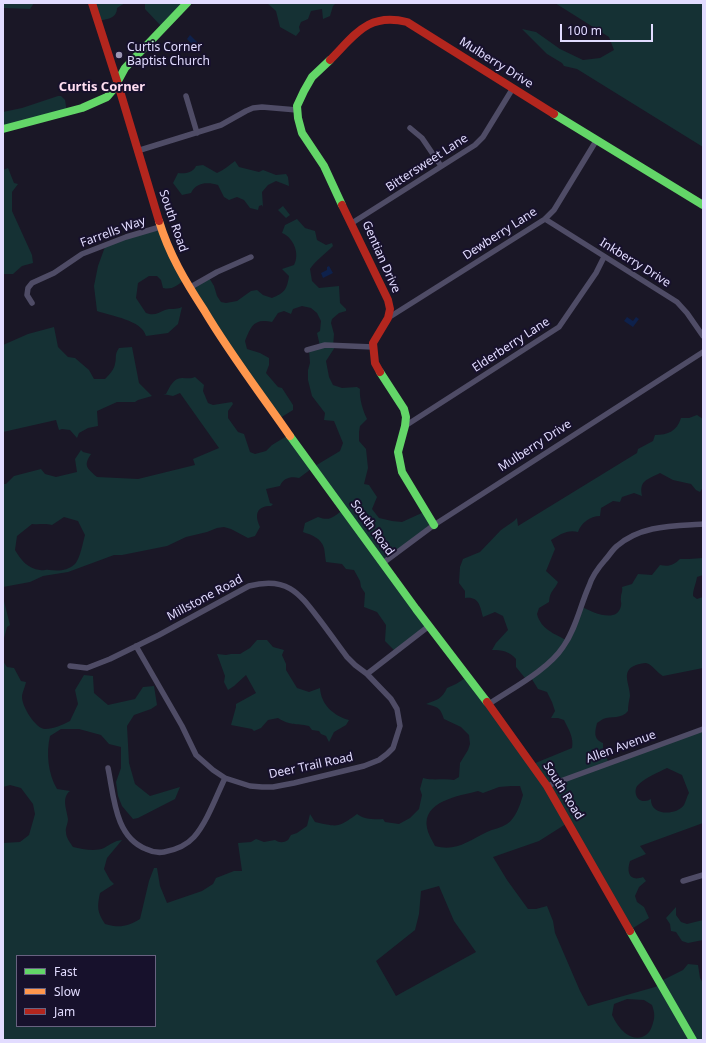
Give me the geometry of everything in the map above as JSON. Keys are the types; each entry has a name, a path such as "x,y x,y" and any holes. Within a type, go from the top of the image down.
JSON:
{"street":[{"name":"South Road","path":"92,3 117,81 160,227 174,262 189,288 227,348 429,626 489,704 547,786 693,1040"},
{"path":"3,129 82,108 107,97 113,90 125,68 187,3"},
{"name":"Mulberry Drive","path":"297,110 300,98 312,77 364,27 373,21 384,18 396,18 407,22 596,141 703,205"},
{"name":"Bittersweet Lane","path":"352,223 475,145 483,137 513,88"},
{"path":"186,96 197,133"},
{"path":"138,151 221,125 253,108 262,107 297,110"},
{"name":"Gentian Drive","path":"297,110 302,133 324,166 388,300 390,309 388,318"},
{"path":"410,128 422,138 441,166"},
{"name":"Dewberry Lane","path":"388,318 545,219 554,210 596,141"},
{"name":"Inkberry Drive","path":"545,219 680,305 703,336"},
{"name":"Farrells Way","path":"32,303 27,295 28,288 32,283 54,273 82,254 126,237 160,227"},
{"path":"189,288 217,272 251,257"},
{"name":"Elderberry Lane","path":"405,426 559,327 588,285 604,257"},
{"path":"388,318 373,343 376,363 404,409 406,417 398,452 402,472 434,525"},
{"path":"307,350 325,345 373,347"},
{"name":"Mulberry Drive","path":"383,563 434,525 703,352"},
{"path":"489,704 543,668 560,652 571,634 592,577 617,546 629,538 653,528 703,524"},
{"name":"Millstone Road","path":"70,666 86,668 110,659 250,586 277,584 286,586 301,596 348,657 355,665 368,674"},
{"path":"368,674 429,626"},
{"name":"Deer Trail Road","path":"136,646 182,726 196,755 225,778 250,786 273,787 364,766 373,763 387,754 393,748 400,726 399,715 391,698 368,674"},
{"name":"Allen Avenue","path":"547,786 703,729"},
{"path":"108,768 120,824 126,834 141,847 150,851 161,853 185,845 193,839 200,829 225,778"},
{"path":"683,881 703,875"}],"green space":[{"path":"3,3 34,3 30,9 4,8"},
{"path":"92,3 125,3 117,8 117,12 113,16 108,19 98,21"},
{"path":"144,3 186,3 162,27 145,9"},
{"path":"267,3 336,3 333,6 330,16 323,19 322,9 311,11 308,19 301,22 299,27 300,31 296,36 280,27 276,11"},
{"path":"555,3 703,3 703,147 577,69 564,66 562,63 547,54 522,29 536,32 560,49 583,60 600,58 614,50 609,37"},
{"path":"61,96 65,100 67,112 3,128 3,112 22,108"},
{"path":"235,161 239,167 259,172 263,170 276,175 286,174 288,177 289,186 276,181 268,185 262,192 263,207 262,205 259,206 258,210 250,208 244,200 237,197 229,200 224,197 218,185 210,183 199,185 193,189 191,193 182,195 173,183 178,173 191,172 196,166 203,165 217,173"},
{"path":"8,168 14,183 18,184 12,192 12,211 32,255 33,263 22,266 13,274 3,274 3,170"},
{"path":"283,206 290,215 286,218 278,210"},
{"path":"297,219 305,228 315,231 317,240 326,245 332,243 333,246 310,269 312,281 319,288 339,286 340,303 346,309 346,311 339,313 332,319 331,323 334,334 333,347 335,347 326,361 329,377 333,385 342,388 357,387 360,389 360,396 367,419 360,426 359,432 359,441 366,449 368,468 364,484 369,485 377,497 372,509 379,518 402,522 424,512 430,525 383,561 429,624 395,651 385,641 386,625 377,612 364,607 365,593 354,570 346,569 342,564 326,562 324,548 321,542 313,536 303,532 305,523 318,517 326,519 332,518 344,509 315,466 340,451 343,443 334,421 324,420 325,413 312,396 308,380 310,363 309,350 320,346 317,333 320,331 321,321 317,313 311,308 302,306 293,309 291,314 284,311 278,313 272,322 261,321 254,324 251,327 245,341 247,349 260,353 269,358 269,365 266,373 278,387 282,388 293,405 293,410 280,418 191,289 208,276 221,302 226,303 237,301 251,291 257,290 263,295 272,298 279,294 286,288 289,276 282,269 294,265 296,261 296,251 293,242 282,233 285,225"},
{"path":"160,226 183,281 174,287 163,288 161,280 157,276 149,276 138,283 136,298 146,313 149,314 156,314 167,309 182,307 178,324 168,333 146,336 139,326 132,322 97,311 94,286 98,266 106,244"},
{"path":"54,327 58,347 68,357 75,358 89,370 94,379 105,379 110,374 116,362 116,354 119,348 132,347 139,383 152,396 135,402 117,402 97,411 98,426 88,428 79,433 77,438 70,430 59,430 56,420 3,432 3,345 28,334"},
{"path":"195,377 204,385 203,391 208,403 213,405 232,402 233,404 228,411 228,418 238,432 244,434 250,452 255,454 266,451 272,445 290,434 311,469 299,478 288,478 281,483 280,486 266,489 270,503 273,504 271,506 263,507 258,512 257,518 260,527 255,536 248,538 231,529 224,527 217,528 186,537 167,546 122,555 114,555 68,572 43,576 30,582 3,587 3,484 6,484 14,476 41,469 45,474 56,477 77,472 75,459 81,450 91,454 87,461 87,467 97,477 138,479 195,465 193,459 219,448 180,393 173,396 163,394 166,394 172,383 179,378","holes":["64,517 78,521 85,535 78,558 75,564 69,568 60,570 41,570 32,568 25,563 15,550 17,536 32,524 52,525"]},
{"path":"697,415 703,419 703,487 700,492 691,484 673,480 660,473 645,481 641,491 642,496 634,493 622,497 620,502 613,501 601,508 600,516 593,517 584,523 578,532 571,531 560,534 551,540 555,549 546,571 558,582 551,593 549,602 539,608 537,614 541,623 545,627 552,633 566,640 582,607 598,614 610,616 615,614 619,611 621,606 622,587 632,584 638,574 652,575 660,565 671,565 680,559 703,558 703,575 697,577 693,596 697,599 703,597 703,668 663,676 646,663 638,664 631,668 627,674 630,691 628,711 626,714 620,716 602,719 597,723 595,732 596,737 603,743 603,750 608,761 703,728 703,823 640,846 646,854 630,861 629,873 635,878 643,877 646,881 639,887 635,896 637,902 644,907 649,918 630,930 569,822 539,841 493,857 507,880 528,909 536,909 547,906 553,921 555,933 588,1006 655,987 660,985 661,981 683,970 688,964 698,965 700,978 703,983 703,1040 3,1040 3,843 20,842 29,835 35,814 33,804 21,788 10,785 3,787 3,661 7,667 14,668 21,681 26,682 22,694 24,706 34,722 41,728 45,729 55,728 70,721 78,704 75,690 84,675 93,676 94,693 108,705 135,699 143,687 154,686 157,705 151,709 134,715 127,726 129,763 135,784 150,796 180,787 175,799 138,818 133,819 122,806 118,796 116,782 121,768 121,747 109,744 101,735 79,729 61,729 50,736 49,743 48,756 54,783 57,789 70,791 67,794 65,801 68,819 66,834 73,847 97,850 122,840 107,858 104,869 114,884 100,893 98,909 105,924 123,926 131,924 140,919 149,881 154,868 157,868 160,886 167,903 202,891 213,884 216,878 234,871 242,871 238,843 251,842 256,839 264,842 275,840 285,842 291,835 307,826 310,814 315,822 329,825 341,824 357,814 366,818 383,819 385,822 399,824 410,818 419,809 422,795 420,789 423,778 454,780 459,777 460,763 470,744 469,735 461,727 444,719 438,708 426,704 439,699 447,688 467,677 533,764 572,748 572,737 564,720 551,718 555,711 547,692 538,689 530,676 525,678 516,667 516,659 511,654 492,650 496,643 508,630 503,616 495,612 483,617 480,606 476,600 465,598 465,591 459,583 460,567 463,559 480,552 501,530 517,518 518,526 637,453 638,449 653,441 655,435 668,433 677,426 681,418 689,418","holes":["667,768 682,775 689,793 684,805 680,809 670,812 659,811 652,805 651,799 642,801 639,800 636,795 636,787 641,782","520,786 523,795 513,818 505,825 456,847 449,848 435,846 427,828 427,819 430,812 436,806 452,798 478,791 483,793 499,787","439,886 454,921 476,952 396,996 376,961 415,930 419,914 421,891","627,999 644,1000 652,1005 654,1020 648,1034 637,1038 629,1036 623,1031 612,1015 614,1004"]},
{"path":"3,597 10,625 7,627 3,642"},
{"path":"257,640 267,640 273,647 284,650 282,655 286,664 286,670 297,688 309,692 320,688 323,700 329,709 338,716 349,720 346,725 334,732 329,742 326,736 321,734 319,731 312,730 309,726 282,721 278,718 268,720 261,728 254,731 252,729 231,725 236,704 256,693 246,675 228,690 224,682 225,676 217,654 240,654 250,648"},
{"path":"676,907 676,915 681,922 687,924 703,920 703,940 688,943 682,941 676,932 671,931 670,924 666,918"}],"water":[{"path":"190,35 198,43 192,48 190,47 192,44 187,39"},
{"path":"329,266 333,273 323,278 321,273 327,270 327,267"},
{"path":"627,317 633,321 636,317 639,319 633,327 624,321"}],"traffic: fast":[{"path":"3,129 82,108 107,97 113,90 125,68 187,3"},
{"path":"330,60 312,77 297,106 298,118 302,133 324,166 342,205"},
{"path":"554,114 703,205"},
{"path":"380,372 404,409 406,417 398,452 402,472 434,525"},
{"path":"290,436 416,609 487,702"},
{"path":"630,931 693,1040"}],"traffic: slow":[{"path":"159,221 178,267 190,288 235,358 290,436"}],"traffic: jam":[{"path":"92,3 159,221"},
{"path":"330,60 355,34 372,23 382,20 407,22 554,114"},
{"path":"342,205 388,300 390,309 388,318 373,343 375,363 380,372"},
{"path":"487,702 547,786 630,931"}],"place":[{"name":"Curtis Corner Baptist Church","path":"119,55"}],"district":[{"name":"Curtis Corner","path":"102,87"}]}
